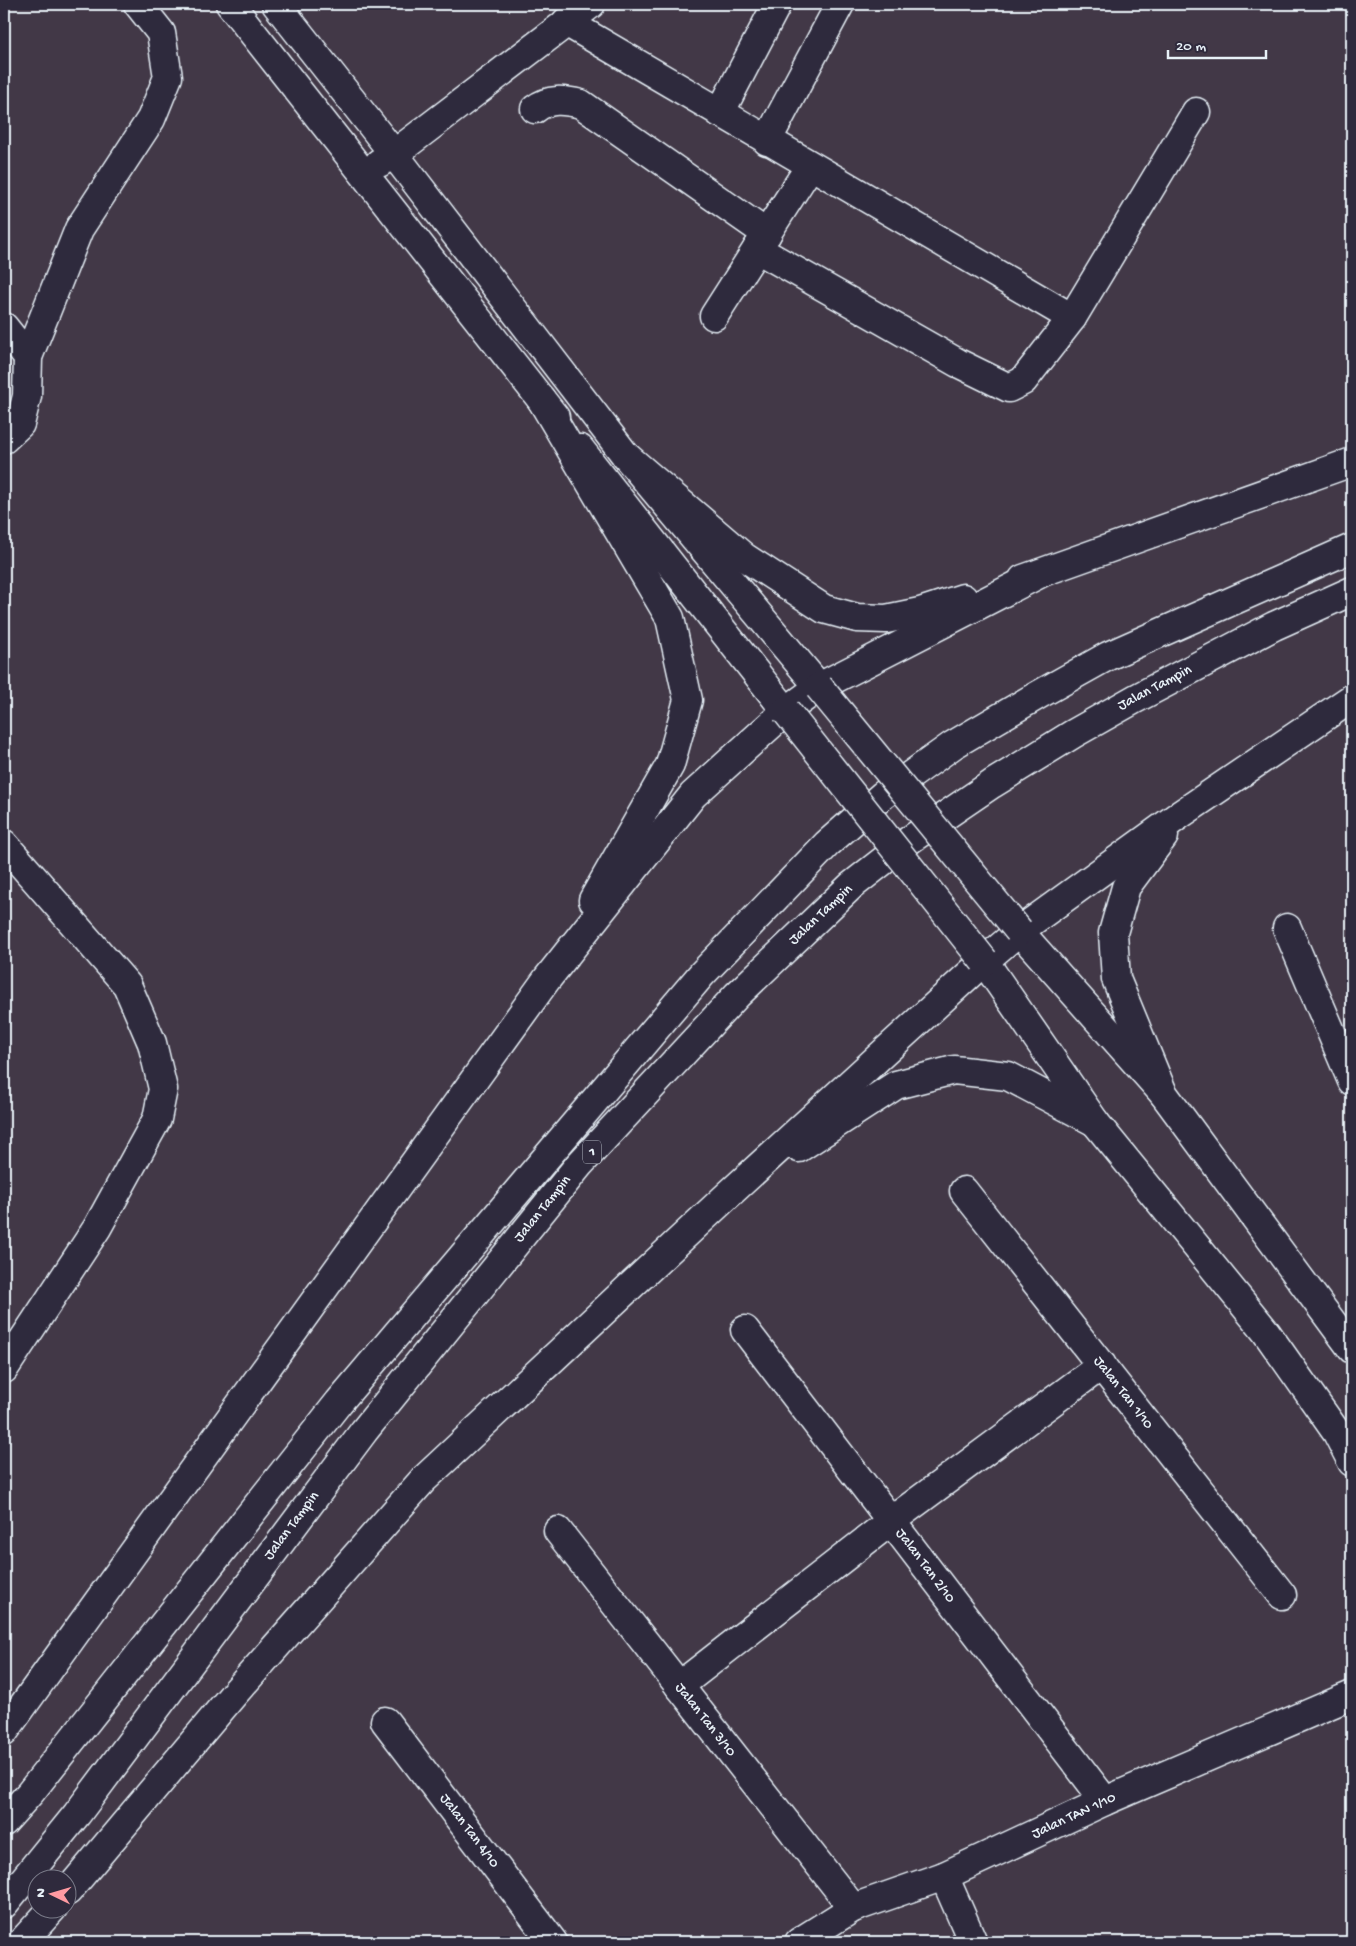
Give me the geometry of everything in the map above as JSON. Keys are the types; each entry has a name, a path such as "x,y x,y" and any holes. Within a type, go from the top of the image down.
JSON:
{"main road":[{"path":"4,438 20,424 27,396 28,357 80,229 152,119 168,77 161,34 138,4"},
{"path":"230,4 984,961 1095,1122 1266,1332 1337,1434 1352,1462"},
{"path":"276,4 626,456 1019,931 1163,1093 1352,1349"},
{"path":"363,173 394,154 591,4"},
{"path":"720,113 777,4"},
{"path":"767,141 840,4"},
{"path":"566,22 1072,318"},
{"path":"535,109 542,103 562,100 581,104 762,241 958,363 1009,388 1023,381 1072,318 1196,112"},
{"path":"714,316 810,166"},
{"path":"4,327 28,357"},
{"path":"541,399 670,618 688,700 670,765 547,979"},
{"path":"626,456 744,557 824,609 857,618 886,619 920,612 1041,573 1352,462"},
{"name":"Jalan Tampin","path":"4,1822 30,1793 339,1402 702,974 827,844 883,795 953,745 1108,656 1352,548"},
{"path":"4,1732 547,979 693,795 786,711 818,687 1041,573"},
{"name":"Jalan Tampin","path":"4,1904 77,1814 364,1430 579,1166 737,995 851,886 911,839 992,784 1073,734 1135,699 1274,626 1352,591"},
{"path":"78,1879 234,1696 423,1480 728,1195 1019,931 1178,816 1352,698"},
{"path":"1163,1093 1116,979 1113,933 1126,887 1178,816"},
{"path":"4,845 127,985 152,1043 163,1089 158,1120 97,1228 4,1370"},
{"path":"1287,928 1352,1081"},
{"path":"728,1195 896,1084 954,1070 1008,1076 1095,1122"},
{"name":"Jalan Tan 1/10","path":"964,1191 1282,1595"},
{"name":"Jalan Tan 2/10","path":"745,1330 1105,1801"},
{"path":"679,1686 891,1521 1102,1365"},
{"name":"Jalan Tan 3/10","path":"558,1531 853,1908"},
{"name":"Jalan TAN 1/10","path":"799,1942 853,1908 944,1876 1105,1801 1352,1695"},
{"name":"Jalan Tan 4/10","path":"385,1721 553,1942"},
{"path":"944,1876 973,1942"},
{"path":"22,1942 44,1918"}]}
